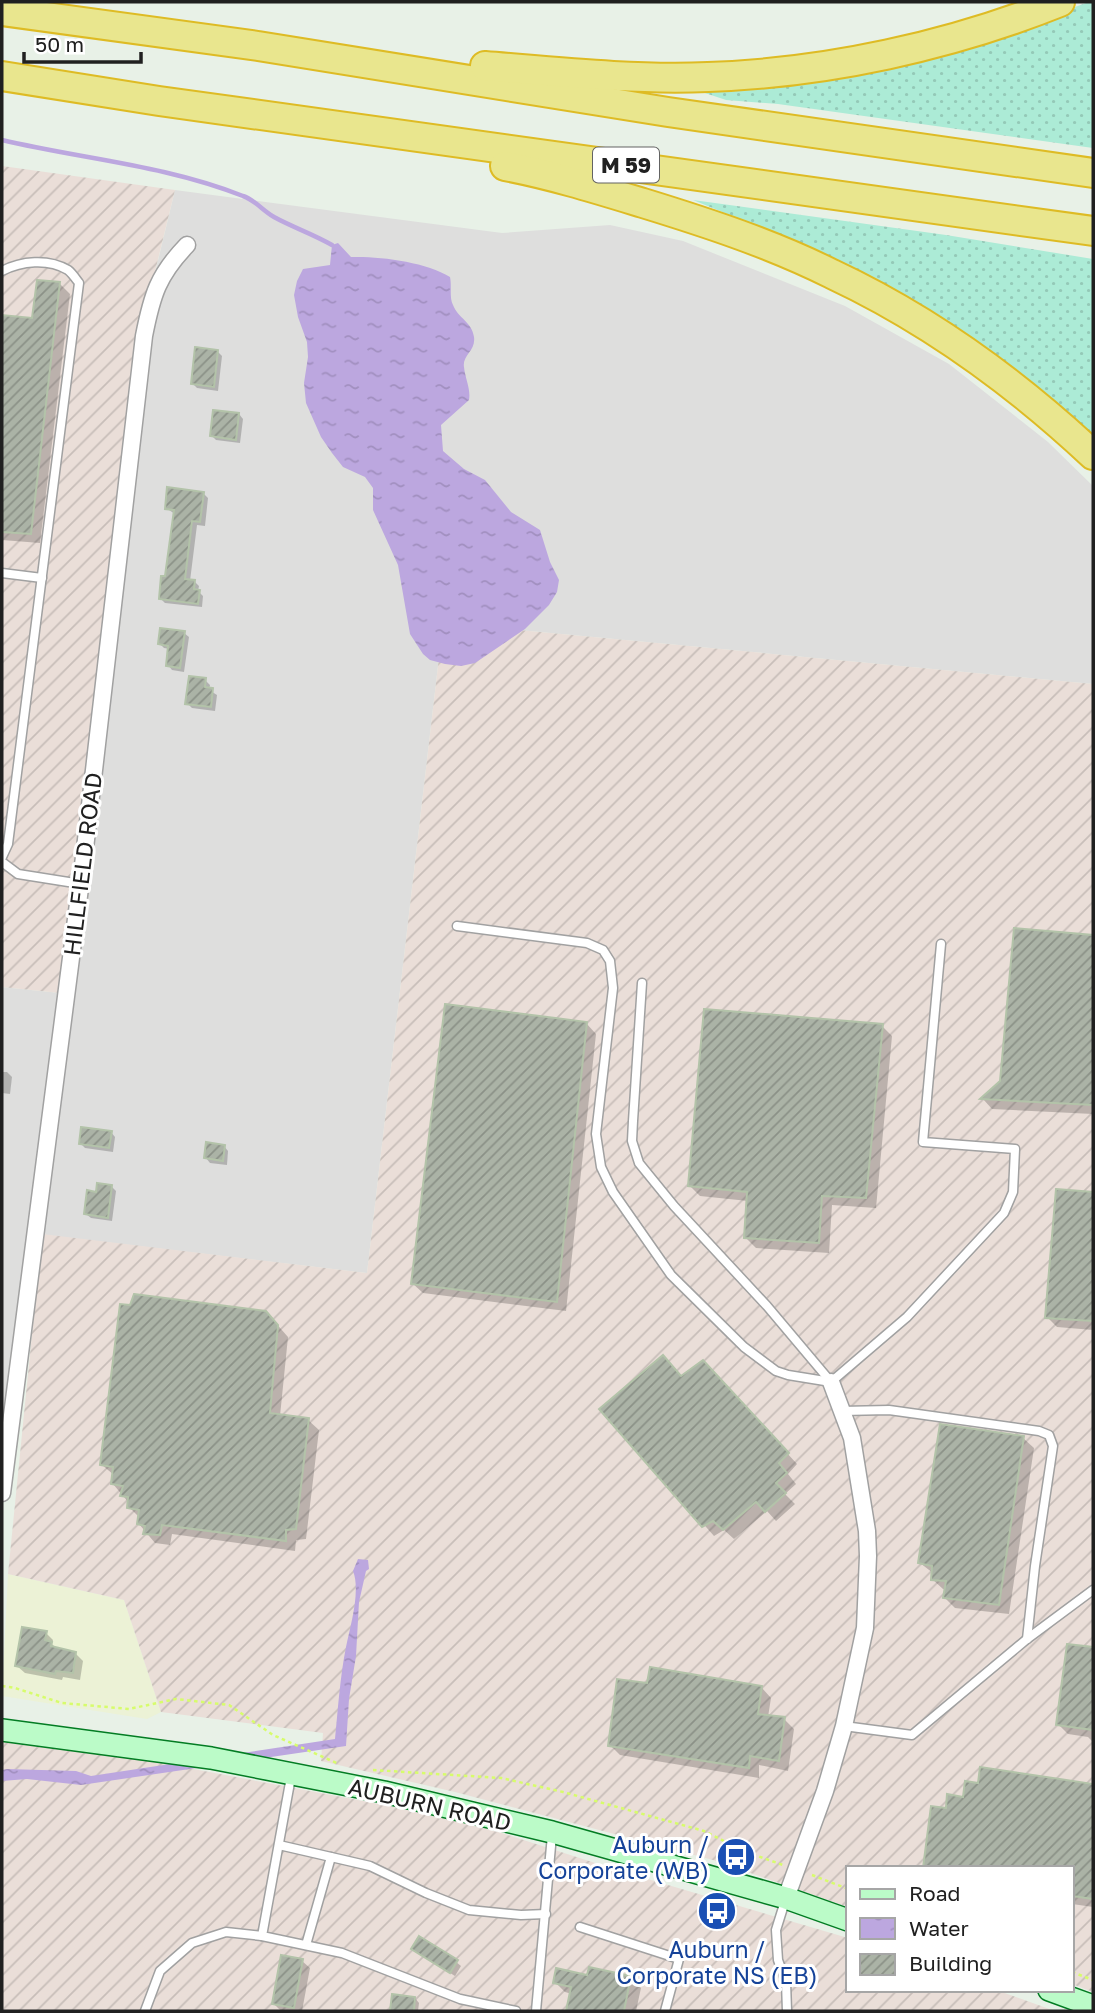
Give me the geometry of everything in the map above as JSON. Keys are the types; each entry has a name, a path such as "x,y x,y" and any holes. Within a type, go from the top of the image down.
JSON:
{"highway":[{"path":"258,46 366,49 475,65 584,74 708,77 806,68 884,55 981,29 1060,2"},
{"path":"2,11 258,46 668,112 1093,173"},
{"name":"M 59","path":"2,76 159,101 1093,231"},
{"path":"159,101 222,121 399,147 560,177 749,237 832,273 905,312 981,363 1059,423 1093,455"}],"main road":[{"name":"AUBURN ROAD","path":"2,1731 211,1758 384,1792 552,1832 786,1898 846,1919"},
{"path":"1054,1992 1093,2006"}],"street":[{"name":"HILLFIELD ROAD","path":"2,1493 80,884 144,336 149,311 162,276 187,245"},
{"path":"786,1898 825,1791 844,1726 865,1628 868,1556 852,1438 831,1382"}],"lane":[{"path":"2,271 30,261 69,270 79,283 8,844 2,857"},
{"path":"2,573 42,578"},
{"path":"2,862 18,874 80,884"},
{"path":"457,926 587,943 603,950 610,961 612,988 596,1135 601,1167 613,1192 671,1275 744,1347 776,1370 789,1375 831,1382 884,1340 907,1317 1004,1213 1013,1192 1016,1149 923,1142 942,944"},
{"path":"642,983 632,1141 639,1163 831,1382"},
{"path":"842,1410 889,1410 1039,1431 1049,1435 1053,1446 1027,1639"},
{"path":"844,1726 912,1735 1027,1639 1093,1590"},
{"path":"262,1936 292,1774"},
{"path":"536,2011 552,1832"},
{"path":"279,1846 370,1866 469,1910 521,1915 546,1914"},
{"path":"306,1945 331,1857"},
{"path":"786,1898 776,1930 778,1960 786,1982 787,2011"},
{"path":"580,1927 679,1959 665,2011"},
{"path":"145,2011 160,1971 191,1943 226,1932 262,1936 342,1953 460,1999 516,2011"}],"path":[{"path":"2,1686 62,1703 129,1709 176,1699 229,1705 274,1735 349,1768"},
{"path":"372,1770 501,1778 563,1792 704,1831 746,1852 846,1888"},
{"path":"1074,1973 1093,1980"}],"shaded area":[{"path":"2,166 175,190 141,329 60,993 2,987"},
{"path":"175,190 502,233 610,225 683,241 845,306 949,364 1048,442 1093,486 1093,684 443,623 367,1273 28,1233 2,1437 2,987 60,993 154,320 166,290 154,277"},
{"path":"443,623 1093,684 1093,1992 1074,1985 1074,1866 846,1866 846,1906 713,1860 455,1792 321,1761 323,1733 161,1712 124,1600 8,1574 42,1234 367,1273"},
{"path":"8,1574 124,1600 161,1712 147,1719 2,1696"},
{"path":"2,1742 151,1761 395,1807 483,1827 617,1870 846,1937 846,1992 1002,1992 1055,2011 2,2011"}],"green space":[{"path":"1093,2 1093,148 778,104 726,100 696,90 982,40"},
{"path":"693,200 946,235 1093,259 1093,439 853,270 813,249"}],"water":[{"path":"338,243 351,257 402,261 428,267 450,277 452,302 471,328 474,342 464,363 469,400 441,425 443,451 464,469 485,480 511,512 540,530 559,580 557,592 549,605 525,629 475,663 461,666 430,660 410,634 398,565 373,510 373,488 365,477 343,467 321,437 306,403 304,383 307,342 294,295 303,269 330,265 332,245"},
{"path":"358,1559 368,1560 369,1569 366,1571 359,1602 346,1746 81,1785 27,1779 2,1781 2,1770 7,1769 76,1771 91,1776 335,1739 342,1670 355,1599 353,1571"}],"building":[{"path":"37,280 60,282 31,534 2,532 2,315 32,318"},
{"path":"195,347 218,350 214,387 191,384"},
{"path":"213,410 239,413 236,440 210,436"},
{"path":"167,487 204,492 200,522 192,521 185,579 195,580 194,589 200,590 198,604 159,599 174,510 165,509"},
{"path":"160,628 185,631 180,668 166,666 168,646 158,644"},
{"path":"189,676 206,678 205,687 213,688 211,707 185,704"},
{"path":"1014,928 1093,935 1093,1105 980,1099 1000,1081"},
{"path":"445,1004 587,1022 557,1302 411,1284"},
{"path":"704,1009 883,1024 866,1198 822,1196 819,1243 744,1238 747,1192 688,1186"},
{"path":"81,1127 112,1131 109,1148 79,1144"},
{"path":"206,1142 225,1145 223,1161 204,1158"},
{"path":"97,1183 112,1185 108,1218 84,1214 87,1190 96,1192"},
{"path":"1056,1189 1093,1192 1093,1321 1045,1318"},
{"path":"134,1294 266,1311 278,1325 270,1413 309,1418 296,1529 286,1530 286,1541 162,1525 160,1535 143,1534 145,1526 137,1524 139,1510 127,1508 128,1497 120,1496 123,1486 111,1484 113,1467 100,1465 120,1304 130,1305"},
{"path":"663,1355 681,1376 703,1360 789,1453 779,1463 787,1473 776,1483 786,1493 765,1512 756,1502 723,1530 713,1521 702,1527 599,1409"},
{"path":"940,1424 1024,1436 999,1605 943,1598 946,1581 931,1580 932,1566 918,1563"},
{"path":"22,1627 47,1631 45,1640 52,1642 51,1646 76,1652 73,1673 56,1671 55,1674 15,1666"},
{"path":"1067,1644 1093,1647 1093,1730 1056,1725"},
{"path":"650,1667 762,1686 758,1714 785,1717 779,1761 750,1756 749,1768 608,1746 617,1679 647,1683"},
{"path":"980,1767 1093,1784 1093,1899 1074,1896 1074,1866 923,1866 931,1806 946,1808 947,1794 963,1797 965,1781 978,1783"},
{"path":"419,1936 458,1960 450,1973 411,1949"},
{"path":"281,1955 303,1959 294,2008 272,2004"},
{"path":"589,1967 631,1976 624,2011 566,2011 571,1987 553,1983 556,1968 587,1975"},
{"path":"392,1994 415,1997 414,2011 390,2011"}],"waterway":[{"path":"2,140 154,170 214,185 247,198 274,217 332,245"}],"place":[{"name":"Auburn / Corporate (WB)","path":"736,1857"},
{"name":"Auburn / Corporate NS (EB)","path":"717,1911"}]}
